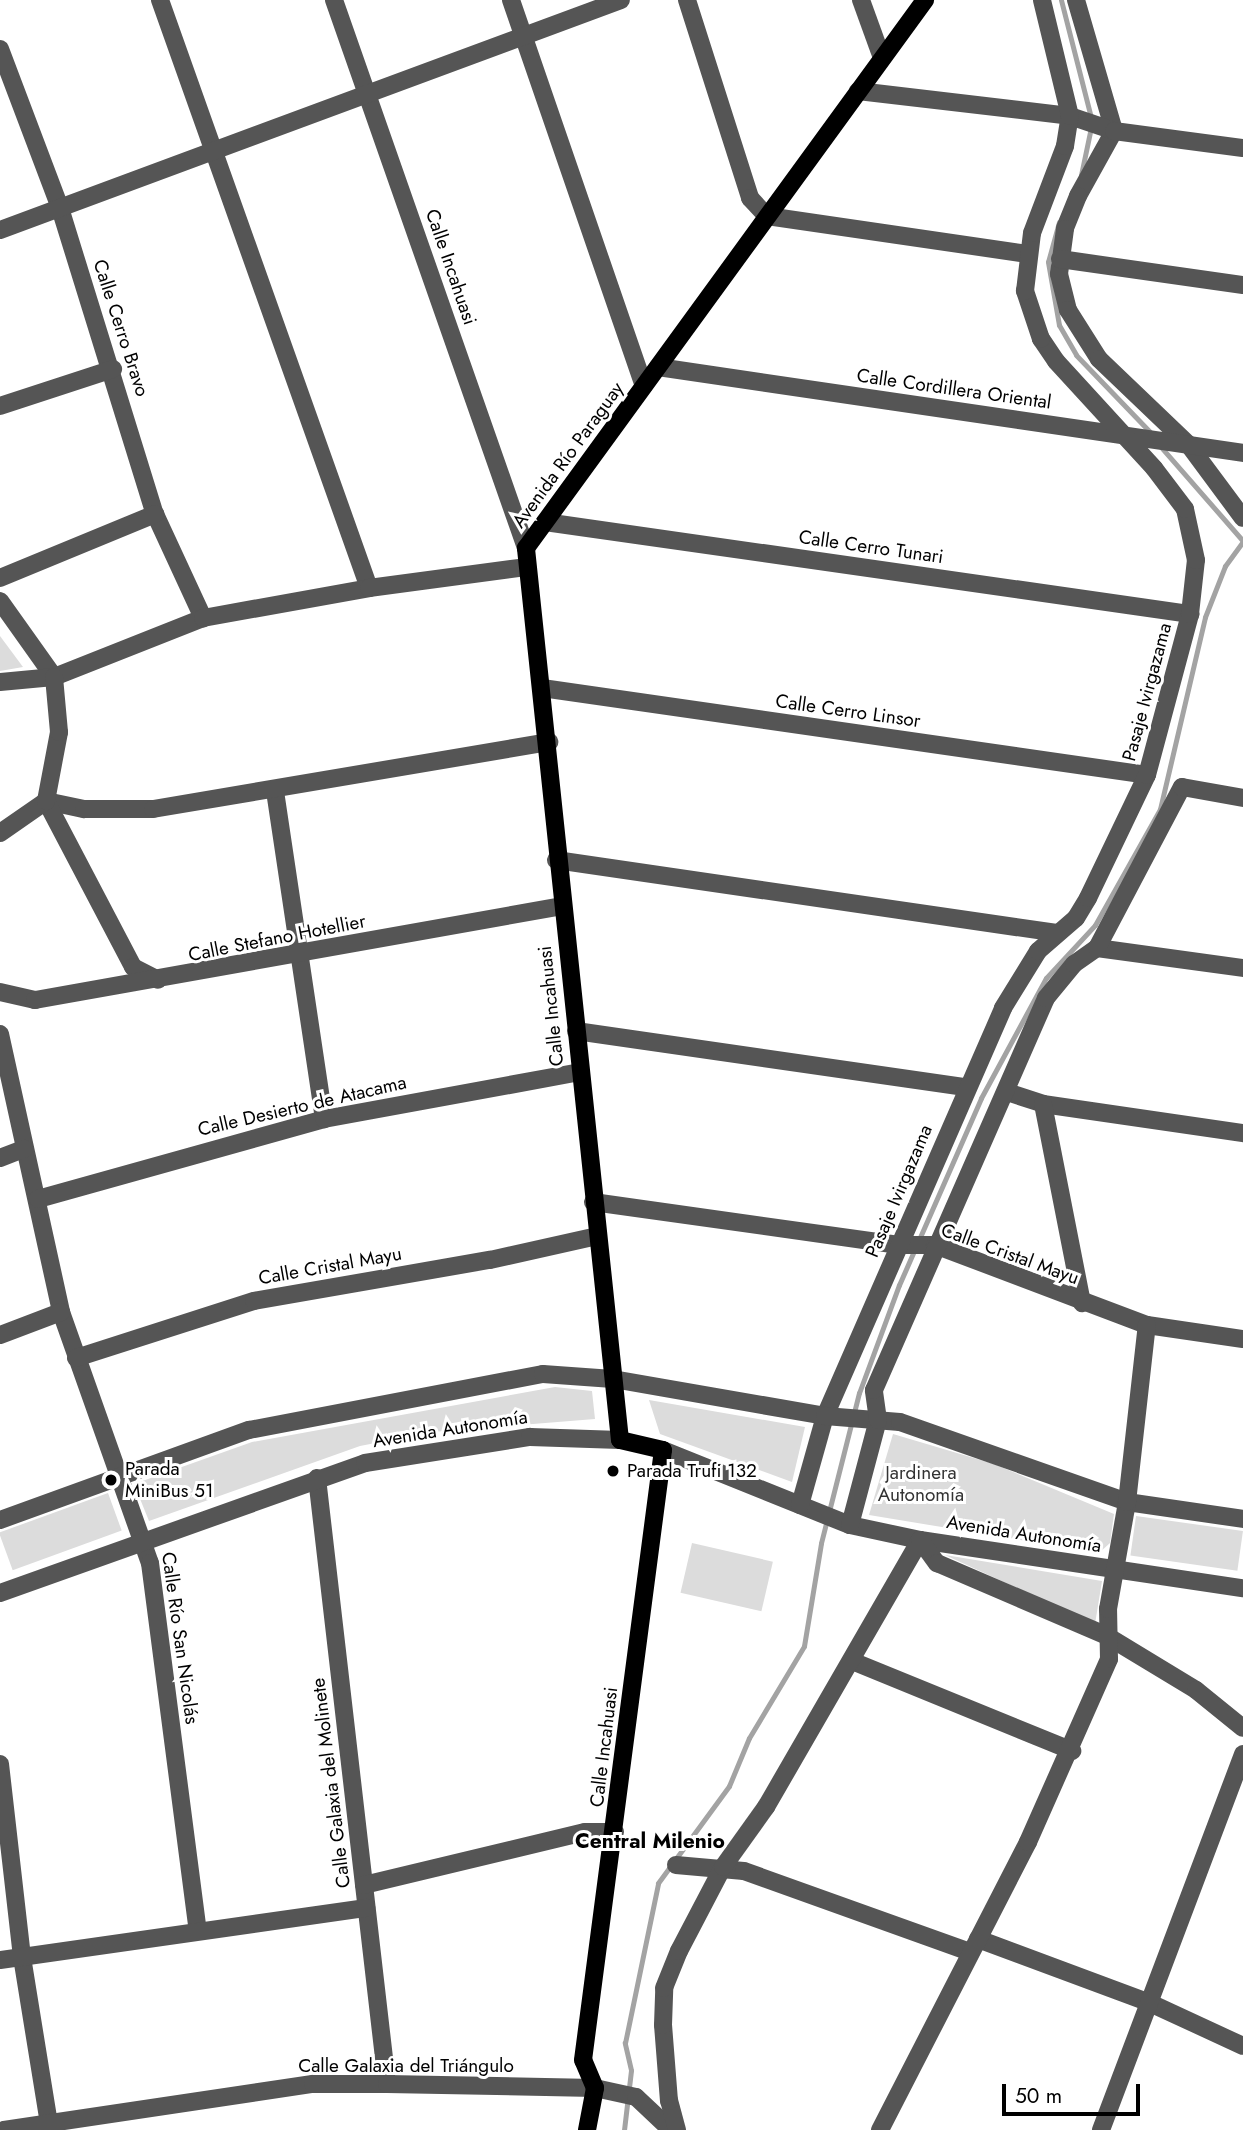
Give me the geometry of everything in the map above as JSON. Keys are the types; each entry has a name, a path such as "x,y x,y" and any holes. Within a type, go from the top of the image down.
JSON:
{"main road":[{"name":"Avenida Río Paraguay","path":"526,567 527,548 545,522 925,0"},
{"name":"Calle Incahuasi","path":"526,567 549,741 556,860 620,1440"},
{"name":"Avenida Autonomía","path":"620,1440 663,1450"},
{"name":"Calle Incahuasi","path":"595,2088 583,2060 663,1450"},
{"path":"587,2130 595,2088"}],"street":[{"path":"160,0 216,149 369,588"},
{"name":"Calle Incahuasi","path":"334,0 527,548"},
{"path":"511,0 644,386"},
{"path":"0,230 621,0"},
{"path":"687,0 750,198 767,216 1027,254"},
{"path":"861,0 882,58"},
{"path":"1042,0 1070,116"},
{"path":"1076,0 1114,131 1078,196 1060,259 1068,310 1085,341 1188,444 1243,518"},
{"name":"Calle Cerro Bravo","path":"0,49 5,74 60,208 113,369 155,514 203,618"},
{"path":"858,91 1070,116 1114,131 1243,148"},
{"name":"Pasaje Ivirgazama","path":"800,1505 825,1416 967,1087 1018,977 1057,933 1076,918 1147,775 1190,614 1196,560 1185,509 1041,339 1025,291 1027,254 1070,116"},
{"path":"1060,259 1243,285"},
{"name":"Calle Cordillera Oriental","path":"658,367 1243,453"},
{"path":"0,405 113,369"},
{"path":"0,578 155,514"},
{"name":"Calle Cerro Tunari","path":"545,522 1190,614"},
{"path":"0,682 54,677 203,618 369,588 526,567"},
{"path":"0,601 54,677 59,732 46,801 134,967 145,977 158,980"},
{"name":"Calle Cerro Linsor","path":"542,688 1147,775"},
{"path":"0,833 46,801 84,809 153,809 275,791 549,741"},
{"path":"850,1525 878,1420 874,1390 935,1245 1007,1092 1046,998 1074,964 1097,948 1182,787 1243,798"},
{"path":"275,791 324,1119"},
{"path":"556,860 1057,933"},
{"name":"Calle Stefano Hotellier","path":"0,992 35,1000 562,906"},
{"path":"1097,948 1243,968"},
{"path":"576,1031 967,1087"},
{"name":"Calle Río San Nicolás","path":"0,1034 61,1312 118,1477 144,1541 198,1931"},
{"name":"Calle Desierto de Atacama","path":"38,1199 324,1119 579,1072"},
{"path":"1007,1092 1043,1104 1243,1133"},
{"path":"1043,1104 1082,1303"},
{"path":"0,1158 24,1149"},
{"name":"Calle Cristal Mayu","path":"593,1202 899,1245 935,1245 1082,1303 1147,1325 1243,1339"},
{"name":"Calle Cristal Mayu","path":"76,1358 254,1301 490,1260 597,1236"},
{"path":"0,1335 61,1312"},
{"path":"880,2130 1072,1751 1110,1659 1107,1636 1127,1502 1147,1325"},
{"name":"Avenida Autonomía","path":"0,1520 249,1430 339,1410 543,1374 613,1379 825,1416 900,1422 1127,1502 1243,1519"},
{"name":"Avenida Autonomía","path":"0,1593 365,1463 530,1437 620,1440"},
{"name":"Avenida Autonomía","path":"663,1450 850,1525 920,1539 1243,1588"},
{"name":"Calle Galaxia del Molinete","path":"317,1478 387,2084"},
{"path":"677,2130 664,2059 664,1988 723,1867 766,1807 920,1539 937,1563 1107,1636 1196,1690 1243,1728"},
{"path":"852,1661 1072,1751"},
{"path":"1101,2130 1243,1754"},
{"path":"0,1764 22,1957 50,2127"},
{"path":"364,1885 585,1832 615,1832"},
{"path":"676,1865 723,1867 974,1946 1150,2003 1243,2046"},
{"path":"0,1961 366,1908"},
{"name":"Calle Galaxia del Triángulo","path":"4,2130 50,2127 313,2084 387,2084 595,2088 636,2097 671,2130"}],"green space":[{"path":"0,636 23,667 0,671"},
{"path":"555,1387 592,1391 595,1419 432,1432 360,1446 149,1521 134,1484 252,1442"},
{"path":"649,1400 805,1427 792,1482 660,1434"},
{"name":"Jardinera Autonomía","path":"893,1434 994,1464 1114,1514 1110,1543 1099,1553 869,1515"},
{"path":"108,1493 122,1531 13,1570 0,1532"},
{"path":"1136,1516 1243,1531 1237,1571 1130,1556"},
{"path":"692,1543 773,1562 761,1611 681,1593"},
{"path":"945,1555 1102,1581 1095,1624"}],"waterway":[{"path":"1061,0 1091,118"},
{"path":"1081,175 1091,127"},
{"path":"1059,222 1048,262 1059,325 1076,355 1154,436"},
{"path":"624,2130 631,2070 625,2043 658,1883 729,1786 749,1738 804,1646 821,1543 859,1393 899,1285 981,1098 1046,978 1095,925 1160,809 1205,617 1225,566 1243,541 1161,447"}],"place":[{"name":"Parada Trufi 132","path":"613,1471"},
{"name":"Parada MiniBus 51","path":"111,1480"}],"district":[{"name":"Central Milenio","path":"650,1841"}]}
